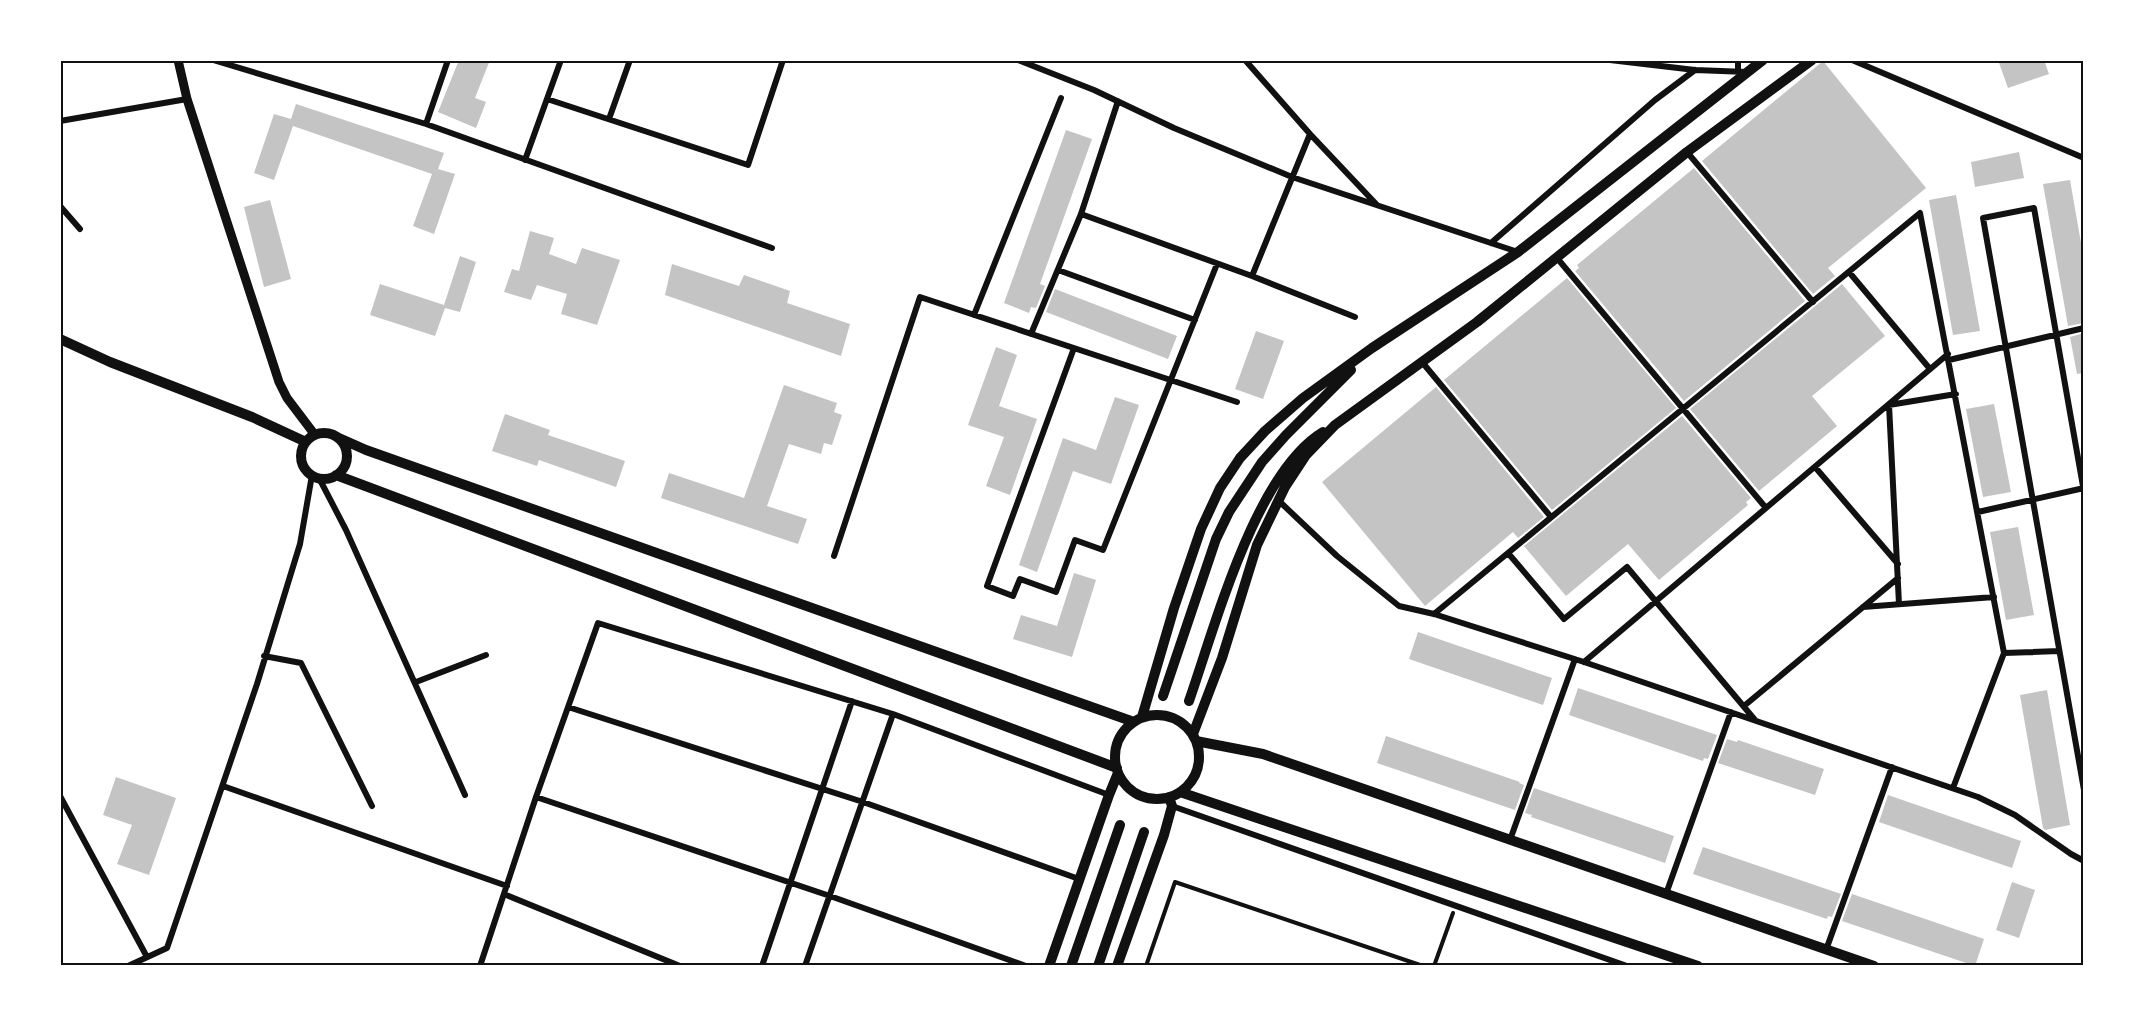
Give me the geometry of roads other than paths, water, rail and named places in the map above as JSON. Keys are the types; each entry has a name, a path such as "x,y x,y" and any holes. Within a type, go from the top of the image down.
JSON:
{"main road":[{"path":"1138,720 1201,529 1220,488 1240,458 1278,418 1372,348 1518,252 1743,71 1763,60"},
{"path":"1189,701 1235,569 1260,511 1294,458 1311,440 1477,322 1688,152 1812,60"},
{"path":"60,339 110,362 252,417 306,442"},
{"path":"1163,696 1216,539 1246,483 1268,455 1372,348"},
{"path":"1195,738 1254,554 1278,501 1306,455 1335,425"},
{"path":"339,438 344,444 347,458 341,471 330,478 315,476 307,471 302,460 306,442 315,435 328,433 377,454 1138,720"},
{"path":"336,475 1118,770"},
{"path":"1117,966 1164,835 1171,802 1189,785 1196,775 1200,761 1195,738 1186,725 1176,718 1165,715 1138,720 1121,734 1116,747 1115,760 1118,770 1125,784 1134,792 1145,797 1171,802"},
{"path":"1195,738 1263,754 1874,966"},
{"path":"1049,966 1118,770"},
{"path":"1180,792 1698,966"},
{"path":"1071,966 1119,825"},
{"path":"1098,966 1144,832"}],"street":[{"path":"178,60 187,99 279,382 287,398 315,435"},
{"path":"213,60 426,124 772,248"},
{"path":"426,124 448,60"},
{"path":"525,160 561,60"},
{"path":"609,119 630,60"},
{"path":"547,99 748,165 783,60"},
{"path":"1018,60 1292,177 1518,252"},
{"path":"1245,60 1310,134 1378,205"},
{"path":"1610,60 1695,70 1743,71 1738,60"},
{"path":"1852,60 2084,158"},
{"path":"1491,243 1655,100 1695,70"},
{"path":"974,315 1061,98"},
{"path":"60,121 187,99"},
{"path":"1031,333 1081,214 1118,101"},
{"path":"1252,276 1310,134"},
{"path":"1688,152 1813,302"},
{"path":"60,207 80,229"},
{"path":"1978,512 2032,499 2084,490 2034,208 1983,218 2032,499 2084,790"},
{"path":"1434,614 1920,213 2004,653 1953,788"},
{"path":"1081,214 1252,276 1355,317"},
{"path":"1557,258 1766,508"},
{"path":"1074,348 987,586 1013,596 1020,579 1056,592 1075,540 1103,550 1217,264"},
{"path":"1058,270 1195,320"},
{"path":"1849,272 1930,369"},
{"path":"834,556 920,297 1238,402"},
{"path":"1584,662 1930,369 1948,357 2006,347 2084,328"},
{"path":"1422,362 1551,517"},
{"path":"1889,405 1956,394"},
{"path":"1889,405 1899,604"},
{"path":"1815,467 1898,564"},
{"path":"128,966 167,948 257,684 300,544 315,476"},
{"path":"315,476 346,530 465,795"},
{"path":"1278,501 1337,556 1399,606 1434,614 1575,659 1994,803 2016,815 2084,861"},
{"path":"1508,553 1564,620 1627,567 1757,721"},
{"path":"1744,706 1898,578"},
{"path":"1862,607 1994,597"},
{"path":"480,966 536,797 598,622 893,714 1109,795"},
{"path":"2004,653 2059,651"},
{"path":"416,682 486,655"},
{"path":"264,656 301,663 372,806"},
{"path":"1510,840 1575,659"},
{"path":"762,966 852,701"},
{"path":"568,707 863,802 1080,879"},
{"path":"1666,894 1731,712"},
{"path":"805,966 893,714"},
{"path":"1826,950 1892,767"},
{"path":"223,786 507,886"},
{"path":"60,796 147,957"},
{"path":"536,797 830,896 1026,966"},
{"path":"1171,802 1627,966"},
{"path":"504,894 680,966"}],"lane":[{"path":"1146,966 1175,882 1423,966"},
{"path":"1434,966 1453,913"}]}
